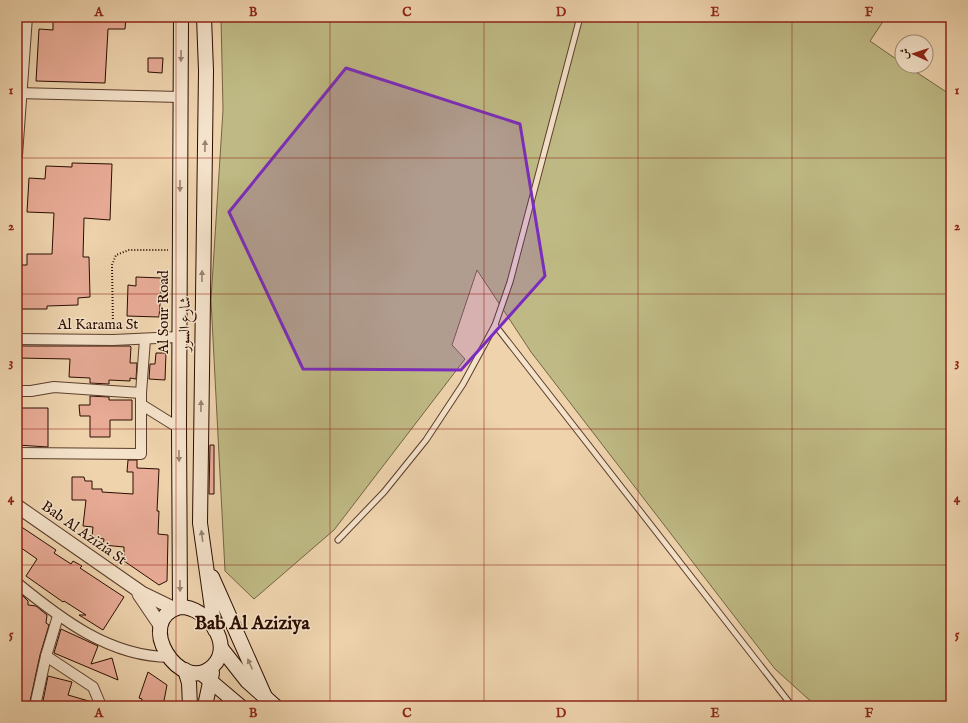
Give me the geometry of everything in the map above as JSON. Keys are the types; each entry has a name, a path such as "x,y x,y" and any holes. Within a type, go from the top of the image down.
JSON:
{"main road":[{"name":"Al Sour Road","path":"177,608 180,97 182,17"},
{"name":"شارع السور","path":"204,17 206,71 200,510 215,630"},
{"path":"206,564 270,702"},
{"path":"240,706 206,677 187,672 177,666 170,657 161,640 160,625 164,618 177,608 188,607 201,613 215,630 221,648 247,681 270,702"},
{"path":"205,706 206,677 218,660 221,648"},
{"path":"185,670 189,683 190,706"}],"street":[{"path":"17,155 20,93 27,17"},
{"path":"20,93 180,97"},
{"name":"Al Karama St","path":"17,339 113,340 179,338"},
{"path":"17,453 141,454 141,393 145,339"},
{"path":"17,391 31,391 54,387 141,393"},
{"path":"142,405 179,428"},
{"name":"Bab Al Azizia St","path":"17,506 132,586 153,599 177,608"},
{"path":"17,583 58,616 91,636 117,647 143,655 170,657"},
{"name":"Bab Al Azizia St","path":"132,586 148,605 160,625"},
{"path":"35,706 46,656 58,616"},
{"path":"46,656 93,687 101,706"}],"lane":[{"path":"338,540 384,492 426,440 463,384 495,325 510,282 580,17"},
{"path":"495,325 792,706"}],"path":[{"path":"113,340 112,265 116,255 129,250 180,249"}],"highlighted area":[{"path":"346,68 520,124 545,276 461,370 303,369 229,212"}],"shaded area":[{"path":"221,17 886,17 870,41 894,58 894,74 919,74 951,95 951,706 816,706 775,669 531,352 477,270 452,345 465,359 334,530 254,599 225,571 211,300 223,110"}],"building":[{"path":"53,17 126,17 125,29 108,29 105,83 36,81 39,29 53,30"},
{"path":"148,58 163,58 162,73 148,72"},
{"path":"72,163 112,164 110,220 84,218 83,257 89,257 90,297 78,298 78,305 47,306 47,309 17,309 17,265 27,265 27,254 52,254 54,213 27,212 29,178 45,179 46,166 72,167"},
{"path":"136,277 162,278 159,317 127,316 128,285 136,286"},
{"path":"17,346 130,346 130,363 137,363 136,379 130,378 130,381 109,380 109,384 90,383 90,378 69,377 70,359 17,358"},
{"path":"156,353 166,353 165,380 149,379 150,364 155,364"},
{"path":"90,396 109,397 109,400 132,400 132,420 110,420 110,437 90,437 90,416 80,416 79,405 90,405"},
{"path":"17,408 48,408 48,447 17,445"},
{"path":"210,445 214,445 214,494 209,494"},
{"path":"128,460 137,460 137,468 159,469 157,511 159,511 158,534 168,535 167,581 159,585 124,561 124,547 103,545 104,539 92,537 93,527 83,526 86,500 72,500 72,477 84,477 85,481 92,481 92,489 102,489 102,492 133,494 133,472 127,472"},
{"path":"17,524 56,550 54,553 71,564 73,561 82,566 80,568 124,597 103,630 79,615 86,615 64,601 63,602 26,576 37,559 17,545"},
{"path":"17,595 23,596 28,601 28,605 36,606 47,615 46,623 49,625 40,655 29,706 17,706 17,671 19,657 17,656"},
{"path":"61,629 98,646 91,664 112,658 118,680 54,653"},
{"path":"148,672 167,685 163,706 141,706 142,699 139,698"},
{"path":"48,676 72,682 68,695 92,702 94,706 42,706"}],"district":[{"name":"Bab Al Aziziya","path":"252,624"}]}
